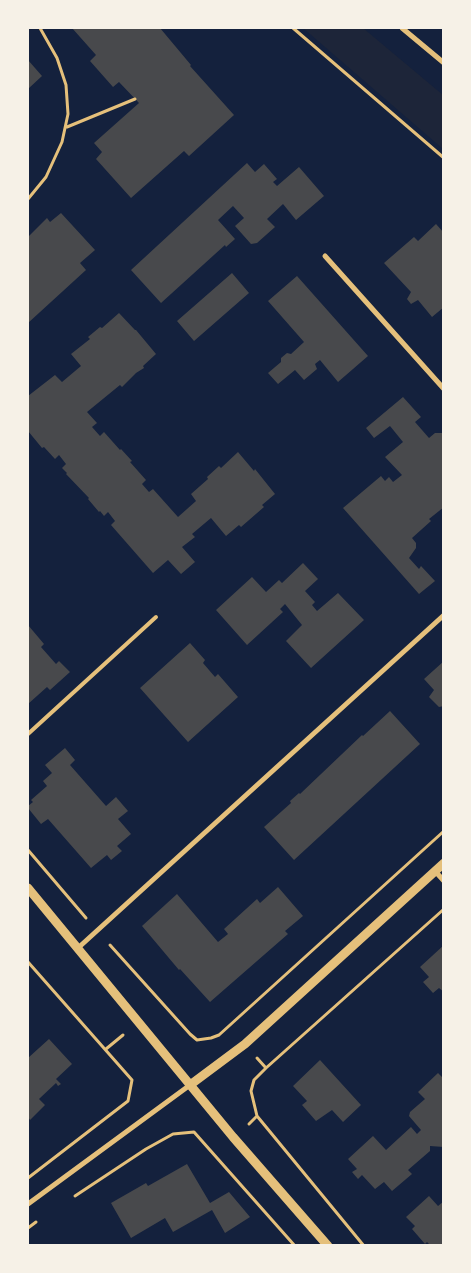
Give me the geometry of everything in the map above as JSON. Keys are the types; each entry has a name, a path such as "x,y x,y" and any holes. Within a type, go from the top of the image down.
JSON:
{"street":[{"path":"402,28 444,63"},
{"path":"325,256 444,389"},
{"path":"78,948 444,615"},
{"path":"28,1204 244,1044 444,863"},
{"path":"435,872 444,880"},
{"path":"28,888 190,1085 328,1246"}],"lane":[{"path":"28,734 156,618"}],"path":[{"path":"28,199 46,177 62,142 68,114 66,85 57,58 40,28"},
{"path":"293,28 444,158"},
{"path":"66,127 135,99"},
{"path":"162,1003 197,1040 219,1034 444,831"},
{"path":"364,1246 258,1116 251,1091 254,1080 266,1068 444,909"},
{"path":"28,962 132,1080 128,1101 124,1105 28,1178"},
{"path":"73,1197 146,1149 173,1134 194,1132 295,1246"},
{"path":"28,1228 41,1218"}],"shaded area":[{"path":"303,28 363,28 443,95 443,149"}],"building":[{"path":"72,28 160,28 190,66 234,115 189,156 184,151 131,198 96,159 102,152 94,143 139,103 119,82 113,87 90,61 96,55"},
{"path":"28,60 42,76 28,89"},
{"path":"247,163 255,172 264,164 277,179 273,182 277,186 299,167 324,196 296,220 283,204 267,219 275,227 257,243 251,244 235,226 244,218 233,206 218,220 235,239 226,247 225,245 161,303 131,270"},
{"path":"61,213 95,250 80,263 86,270 28,323 28,237 47,218 50,222"},
{"path":"436,224 444,233 444,307 432,317 418,300 411,304 407,299 411,292 384,263 414,237 418,241"},
{"path":"232,273 249,293 194,341 177,321"},
{"path":"297,276 368,356 338,382 320,360 315,364 317,369 304,380 295,370 278,384 268,373 281,362 281,358 287,353 291,354 304,342 268,301"},
{"path":"119,313 156,354 143,366 144,368 122,387 120,385 87,412 97,423 92,427 100,436 104,432 121,449 146,480 142,484 149,492 153,489 178,517 196,501 191,494 219,466 221,468 238,452 254,471 255,469 275,494 262,505 264,507 241,527 239,525 226,536 211,518 192,534 195,537 182,547 195,562 181,574 168,560 153,573 111,525 115,521 108,512 104,516 99,512 89,498 66,474 62,468 66,464 59,455 55,459 44,447 42,448 28,431 28,396 55,375 62,382 81,366 71,354 90,339 88,337"},
{"path":"403,397 421,417 415,422 429,438 435,433 444,433 444,507 429,519 431,521 412,538 416,543 416,548 409,558 419,569 421,566 435,581 419,594 343,508 381,476 385,481 389,477 393,482 402,475 385,457 403,442 390,426 374,438 366,428"},
{"path":"303,563 318,579 305,591 315,602 312,605 317,611 338,593 364,620 311,668 286,641 302,625 285,604 280,609 283,612 247,645 216,610 252,577 266,592 279,580 282,583"},
{"path":"28,625 44,644 41,647 56,664 59,661 70,672 50,690 47,687 28,704"},
{"path":"190,643 205,660 203,663 215,677 218,674 238,697 188,742 140,688"},
{"path":"444,661 444,706 439,707 429,697 434,690 424,679"},
{"path":"390,711 420,744 294,860 264,827 291,803 290,801"},
{"path":"65,748 75,760 70,765 106,806 116,797 128,811 118,819 131,834 117,846 122,851 111,860 107,855 91,868 48,819 41,824 28,808 33,802 31,800 47,786 43,781 52,773 45,765"},
{"path":"278,887 303,916 285,931 288,934 210,1002 179,970 142,926 177,894 218,942 228,934 224,929 257,899 260,903"},
{"path":"444,945 444,992 439,988 433,993 423,982 429,977 420,967"},
{"path":"49,1039 72,1064 56,1079 61,1084 58,1086 56,1083 39,1099 45,1105 30,1120 28,1117 28,1058"},
{"path":"320,1060 361,1105 343,1122 332,1110 316,1121 302,1105 307,1101 293,1086"},
{"path":"438,1073 444,1079 444,1147 430,1146 430,1151 408,1170 412,1174 392,1191 384,1182 375,1189 362,1175 358,1179 352,1172 357,1169 348,1159 373,1136 386,1150 411,1127 417,1134 421,1130 409,1116 410,1112 425,1099 418,1092"},
{"path":"187,1164 210,1203 229,1192 250,1217 225,1233 212,1210 173,1232 165,1218 131,1238 111,1203 146,1183 148,1186"},
{"path":"429,1196 438,1206 444,1201 444,1246 431,1246 427,1242 425,1244 412,1229 415,1226 406,1217"}]}
